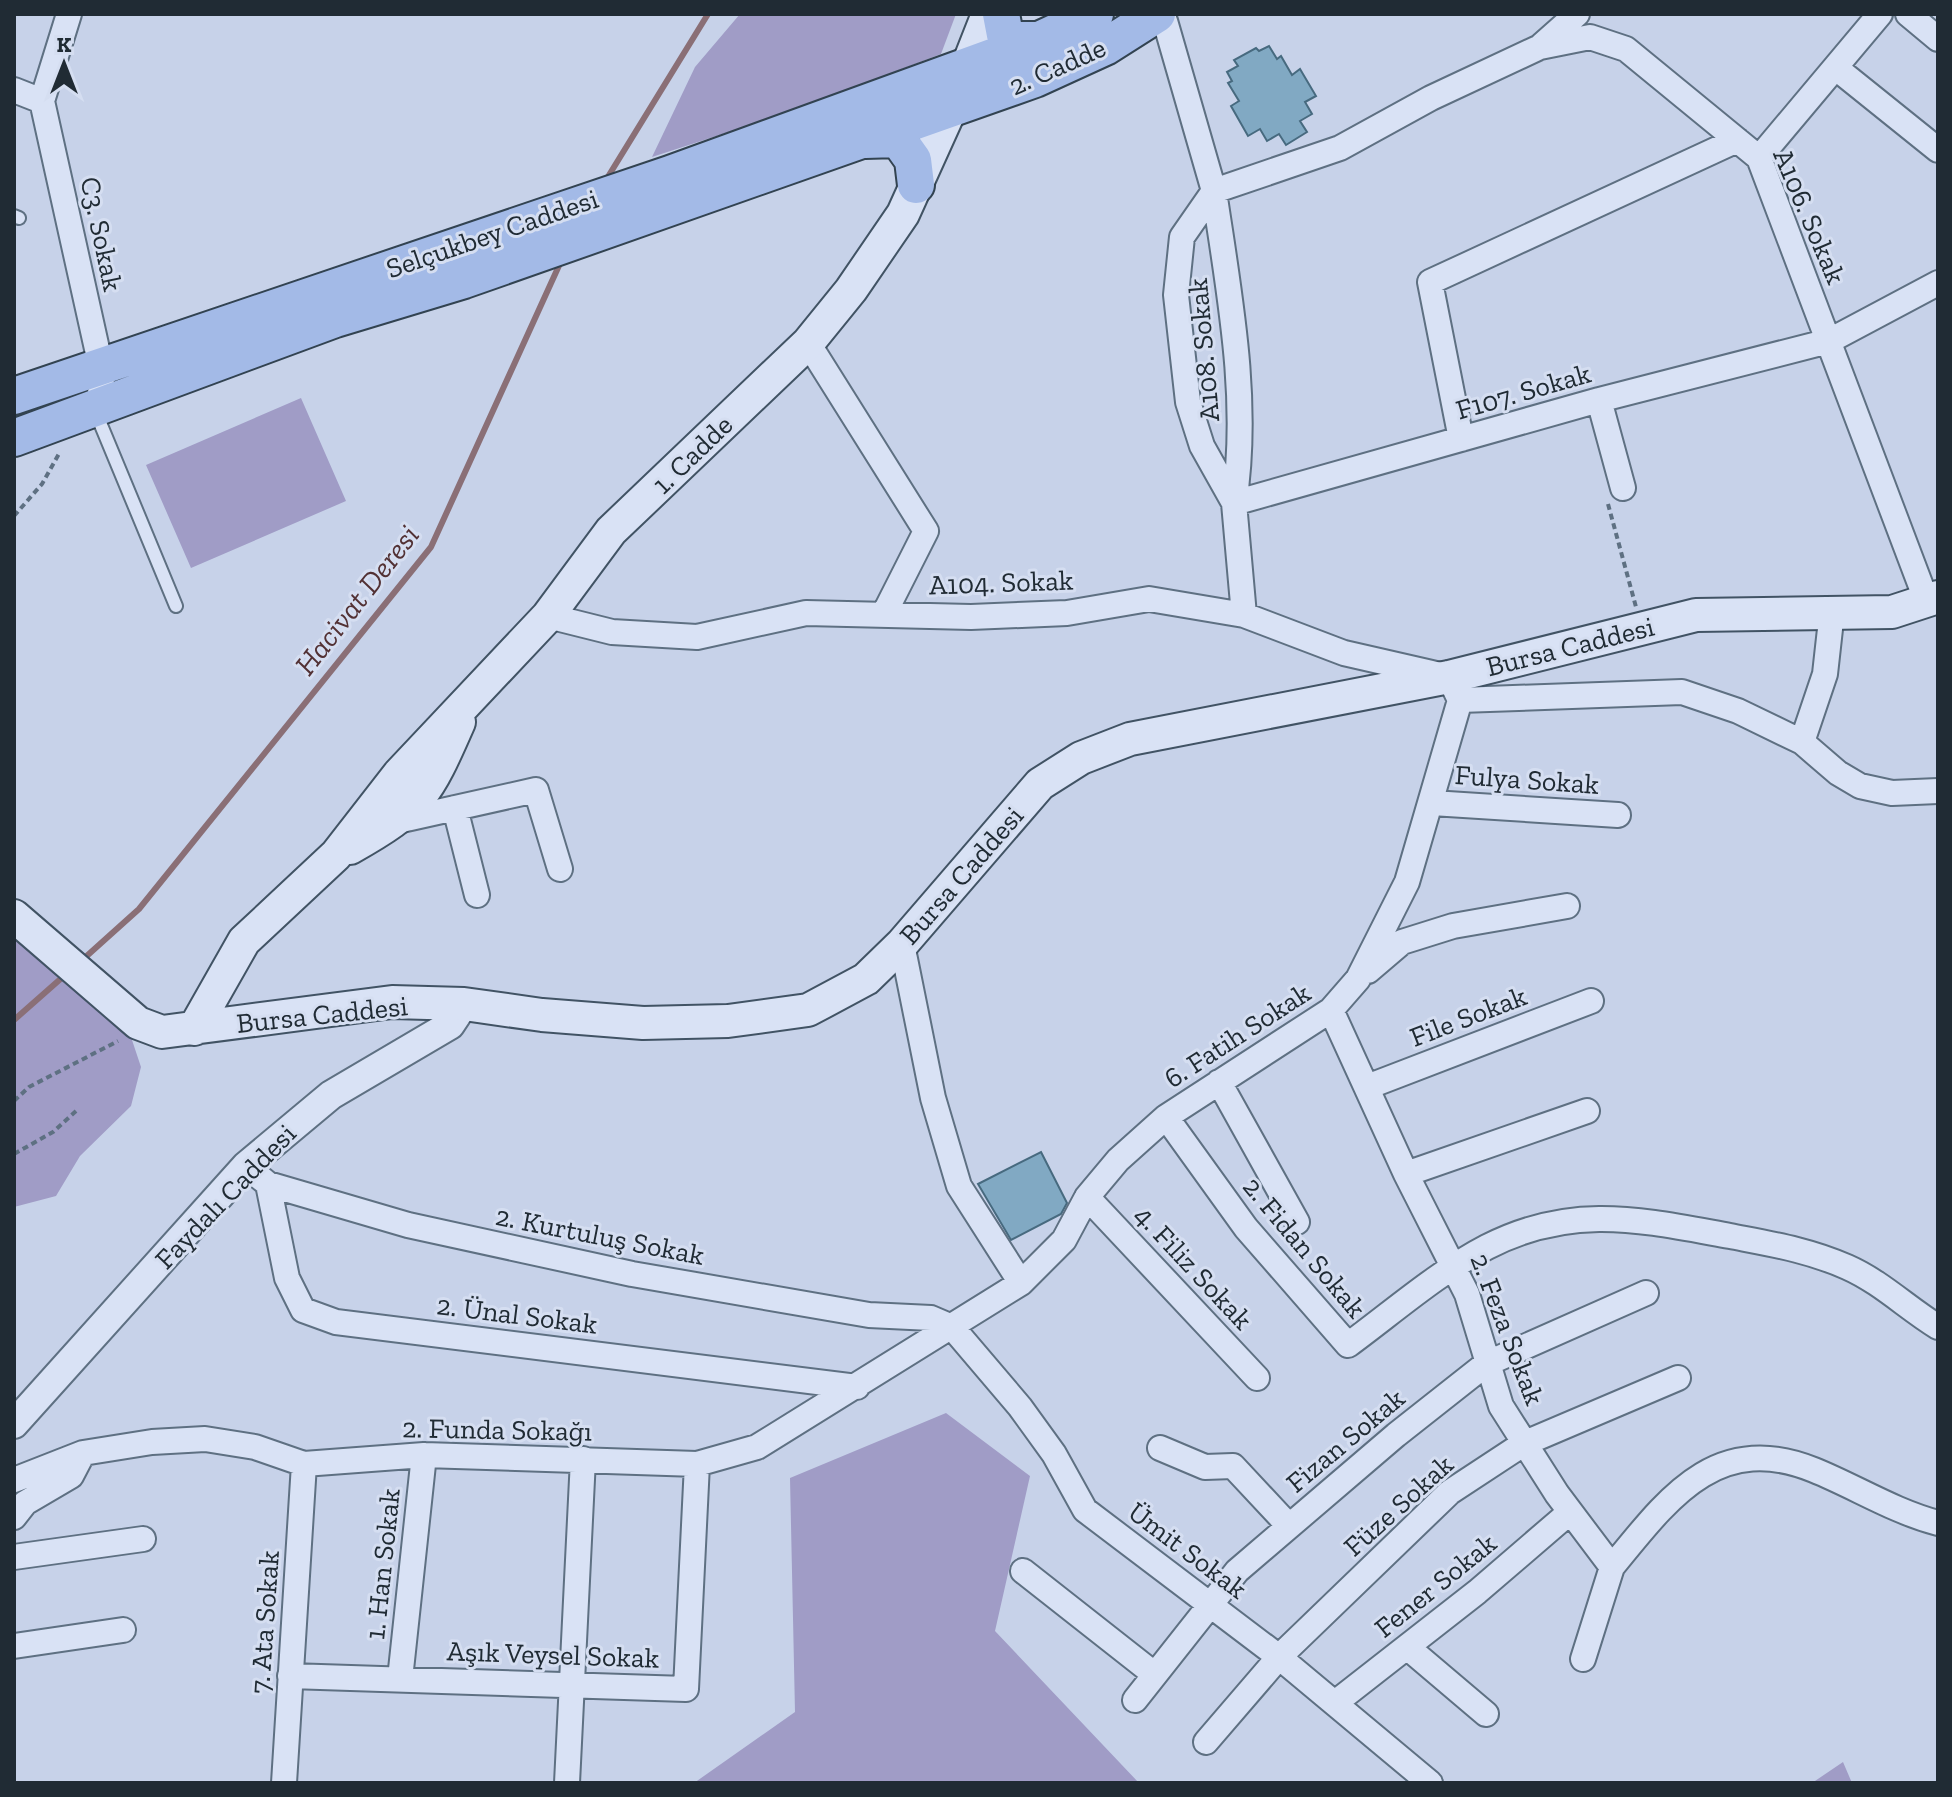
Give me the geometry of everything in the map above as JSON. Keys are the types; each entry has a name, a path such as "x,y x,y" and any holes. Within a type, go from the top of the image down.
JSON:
{"main road":[{"name":"1. Cadde","path":"336,855 399,774 548,616 611,531 808,343 895,227 951,108 988,14"},
{"path":"1001,14 1005,35 1018,40 1039,40"},
{"name":"2. Cadde","path":"968,66 1039,40 1095,14"},
{"name":"2. Cadde","path":"951,108 1035,79 1105,47 1160,14"},
{"name":"Selçukbey Caddesi","path":"14,396 101,367 334,303 464,280 968,66"},
{"name":"Selçukbey Caddesi","path":"14,438 88,412 334,303 461,242 852,142 951,108"},
{"path":"852,142 898,139 913,160 916,185"},
{"name":"Bursa Caddesi","path":"15,917 128,1032 194,1029 392,1002 464,1004 542,1015 643,1023 728,1021 808,1010 866,979 902,944 1040,784 1081,758 1130,739 1454,689 1641,628 1696,615 1892,612 1932,600"},
{"path":"194,1029 244,941 336,855 397,821 427,791 469,700"}],"street":[{"path":"14,90 42,101 69,14"},
{"name":"A108. Sokak","path":"1160,14 1214,191 1237,380 1242,452 1234,503 1244,615"},
{"path":"1540,47 1577,14"},
{"path":"1759,158 1880,14"},
{"path":"1908,14 1938,39"},
{"name":"A106. Sokak","path":"1214,191 1340,148 1431,98 1540,47 1590,37 1626,49 1759,158 1932,600"},
{"path":"1836,68 1938,150"},
{"name":"C3. Sokak","path":"42,101 101,367 102,387 88,412"},
{"path":"1461,439 1430,282 1737,140"},
{"name":"A108. Sokak","path":"1214,191 1182,237 1176,295 1188,402 1202,446 1234,503"},
{"name":"F107. Sokak","path":"1234,503 1599,400 1829,341 1938,283"},
{"path":"808,343 926,531 884,614"},
{"path":"1599,400 1615,496"},
{"name":"A104. Sokak","path":"548,616 612,632 697,637 806,613 971,617 1067,613 1149,599 1244,615 1344,653 1454,689 1682,692 1738,711 1802,742 1838,773 1860,786 1892,793 1938,791"},
{"path":"1802,742 1825,674 1832,611"},
{"name":"6. Fatih Sokak","path":"952,1327 1021,1283 1064,1240 1087,1197 1118,1160 1166,1117 1331,1010 1358,979 1407,882 1432,803 1454,689"},
{"path":"397,821 536,790 560,869"},
{"name":"Fulya Sokak","path":"1432,803 1618,815"},
{"path":"455,808 477,895"},
{"path":"1358,979 1402,942 1453,926 1567,906"},
{"path":"902,944 933,1098 959,1186 1021,1283"},
{"name":"File Sokak","path":"1367,1087 1591,1001"},
{"name":"Faydalı Caddesi","path":"14,1424 246,1166 331,1095 450,1025 464,1004"},
{"name":"2. Feza Sokak","path":"1331,1010 1406,1174 1455,1266 1467,1294 1501,1406 1523,1444 1612,1567"},
{"path":"1219,1082 1297,1222"},
{"path":"1406,1174 1587,1111"},
{"name":"2. Fidan Sokak","path":"1166,1117 1246,1228 1348,1345 1455,1266"},
{"name":"2. Kurtuluş Sokak","path":"246,1166 268,1184 408,1225 632,1274 869,1315 931,1318 952,1327"},
{"name":"2. Ünal Sokak","path":"268,1184 287,1278 303,1310 325,1318 857,1387"},
{"name":"4. Filiz Sokak","path":"1087,1197 1257,1378"},
{"path":"1455,1266 1489,1246 1560,1221 1640,1219 1798,1248 1849,1268 1891,1291 1938,1327"},
{"name":"Fizan Sokak","path":"1135,1700 1237,1571 1486,1364 1646,1293"},
{"name":"2. Funda Sokağı","path":"14,1480 83,1453 152,1442 205,1439 255,1447 304,1464 424,1455 697,1464 757,1447 952,1327"},
{"name":"Ümit Sokak","path":"952,1327 1046,1442 1085,1510 1279,1657 1430,1783"},
{"name":"Füze Sokak","path":"1206,1742 1279,1657 1450,1492 1523,1444 1678,1378"},
{"path":"1160,1448 1205,1467 1233,1466 1289,1526"},
{"path":"14,1517 25,1503 71,1476 83,1453"},
{"name":"1. Han Sokak","path":"400,1679 424,1455"},
{"path":"1583,1659 1612,1567 1670,1496 1709,1469 1751,1458 1788,1460 1886,1505 1938,1523"},
{"path":"567,1783 583,1459"},
{"name":"7. Ata Sokak","path":"284,1783 304,1464"},
{"name":"Aşık Veysel Sokak","path":"290,1676 686,1689 697,1464"},
{"name":"Fener Sokak","path":"1335,1703 1570,1512"},
{"path":"14,1557 143,1539"},
{"path":"1023,1571 1154,1674"},
{"path":"14,1646 123,1630"},
{"path":"1407,1647 1486,1714"}],"lane":[{"path":"88,412 176,606"}],"path":[{"path":"14,516 42,484 88,412"},
{"path":"1615,496 1641,628"},
{"path":"14,1101 29,1087 128,1032"},
{"path":"14,1154 53,1132 76,1111"}],"shaded area":[{"path":"740,14 956,14 941,54 784,114 652,157 695,67"},
{"path":"301,398 346,501 191,568 146,465"},
{"path":"14,929 130,1034 141,1067 131,1106 80,1156 56,1196 14,1207"},
{"path":"946,1413 1030,1476 995,1631 1139,1783 694,1783 795,1712 790,1478"},
{"path":"1843,1762 1852,1783 1812,1783"}],"building":[{"path":"1269,46 1277,59 1281,56 1292,75 1300,69 1316,96 1305,102 1312,114 1300,121 1307,132 1286,145 1279,134 1267,141 1260,129 1248,136 1231,106 1239,101 1228,83 1232,81 1227,72 1238,66 1234,60 1256,48 1259,51"},
{"path":"1041,1152 1067,1203 1061,1214 1011,1240 978,1184"}],"waterway":[{"name":"Hacivat Deresi","path":"606,180 708,14"},
{"name":"Hacivat Deresi","path":"80,962 139,909 431,547 562,259"},
{"name":"Hacivat Deresi","path":"14,1020 65,975"}]}
